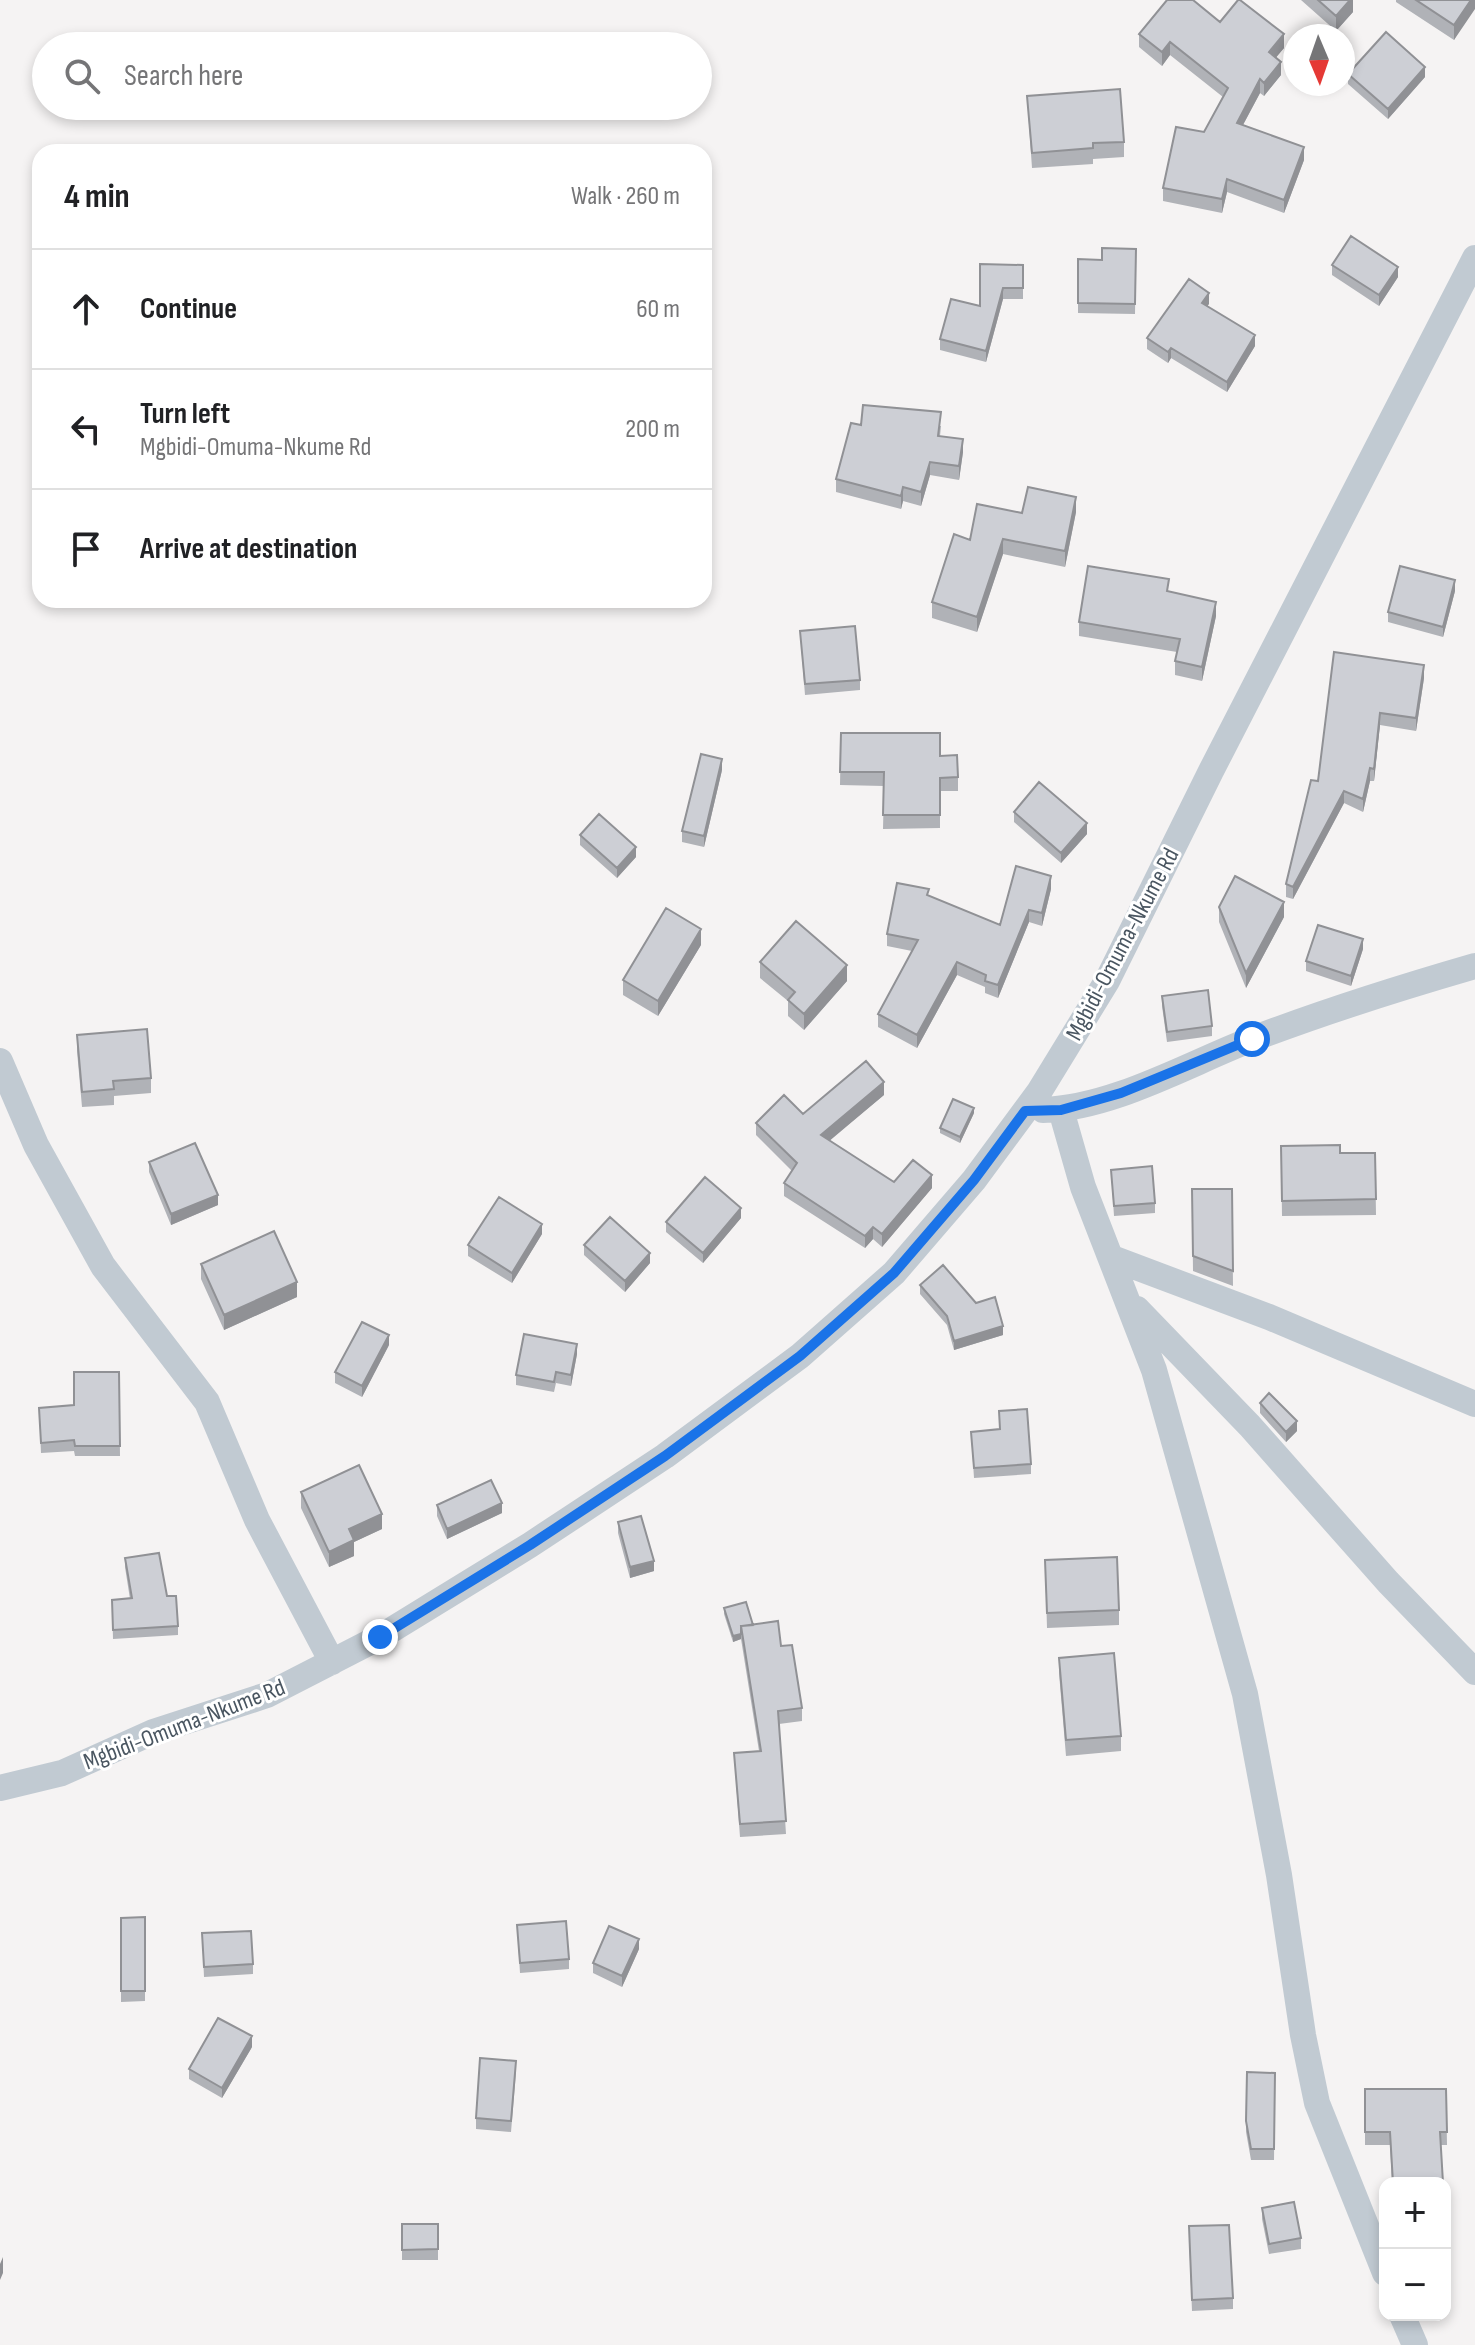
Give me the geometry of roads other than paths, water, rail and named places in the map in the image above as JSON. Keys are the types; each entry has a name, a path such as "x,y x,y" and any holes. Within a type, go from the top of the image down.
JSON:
{"street":[{"name":"Mgbidi-Omuma-Nkume Rd","path":"0,1788 62,1773 153,1732 267,1695 380,1637 555,1529 665,1456 800,1356 894,1273 974,1180 1025,1111 1107,981 1218,757 1475,258"},
{"path":"1025,1111 1061,1110 1121,1093 1252,1039 1406,986 1475,966"},
{"path":"0,1061 36,1145 103,1266 207,1402 257,1520 332,1662"},
{"path":"1061,1110 1083,1187 1154,1370 1245,1694 1317,2103 1379,2258"},
{"path":"1112,1258 1269,1317 1475,1404"},
{"path":"1128,1300 1250,1426 1388,1582 1475,1672"},
{"path":"1405,2321 1415,2345"}]}
